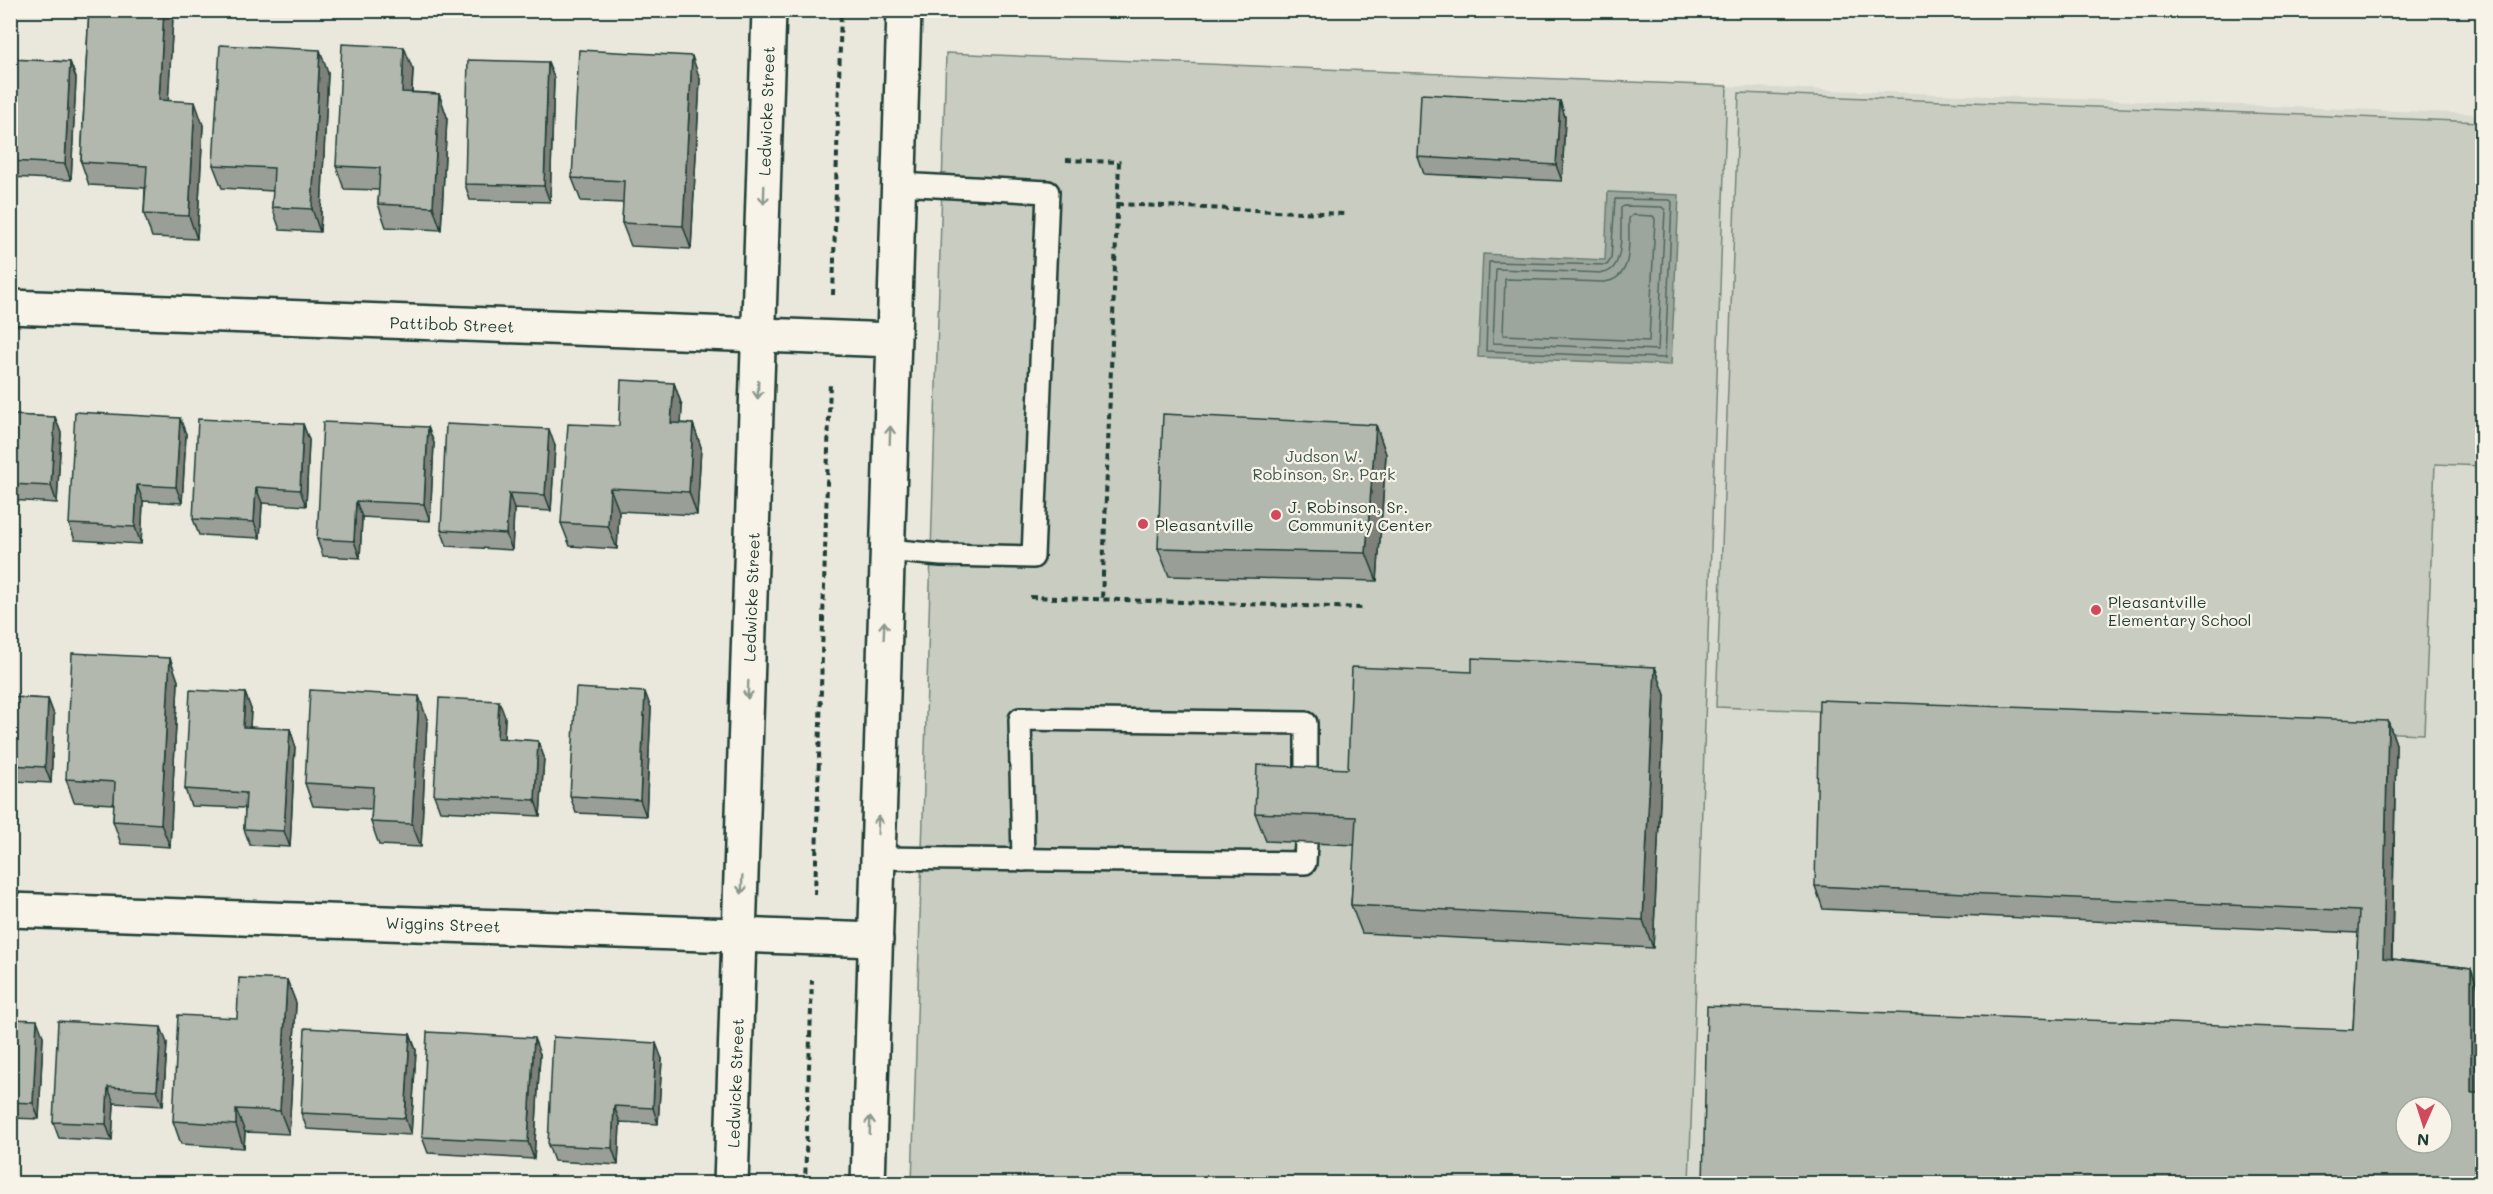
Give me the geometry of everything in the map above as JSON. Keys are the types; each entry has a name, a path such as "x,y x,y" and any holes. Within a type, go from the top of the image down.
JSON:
{"street":[{"name":"Ledwicke Street","path":"731,1184 769,10"},
{"path":"868,1184 904,10"},
{"name":"Pattibob Street","path":"10,307 893,340"},
{"name":"Wiggins Street","path":"10,910 876,940"}],"lane":[{"path":"886,549 941,555 1033,557 1048,192 898,184"},
{"path":"1023,860 1020,719 1306,723 1306,795"},
{"path":"877,858 1305,863 1306,843"}],"path":[{"path":"805,1184 841,10"},
{"path":"1063,160 1119,162 1102,600"},
{"path":"1117,204 1344,214"},
{"path":"1020,597 1364,608"}],"shaded area":[{"name":"Pleasantville Elementary School","path":"1727,86 2482,114 2482,1183 1689,1184"}],"green space":[{"name":"Judson W. Robinson, Sr. Park","path":"946,53 1727,86 1689,1183 912,1184"},
{"path":"1739,93 2482,122 2482,466 2435,464 2424,734 1716,707"}],"water":[{"path":"1608,192 1679,195 1671,365 1478,357 1483,254 1605,260"}],"building":[{"path":"89,10 164,10 159,100 195,102 189,216 144,214 147,166 81,162"},
{"path":"342,44 404,47 402,92 439,94 433,207 378,204 380,168 336,166"},
{"path":"220,45 320,50 312,209 272,207 274,168 213,165"},
{"path":"579,50 692,56 683,226 622,223 624,181 572,178"},
{"path":"10,59 70,62 65,164 10,161"},
{"path":"468,60 548,62 544,186 465,184"},
{"path":"1421,94 1560,101 1556,165 1418,157"},
{"path":"621,380 674,383 671,423 693,424 689,492 610,488 608,526 561,523 568,424 619,426"},
{"path":"75,412 180,418 176,487 137,485 135,527 69,524"},
{"name":"J. Robinson, Sr. Community Center","path":"1163,414 1376,425 1366,553 1158,548"},
{"path":"10,415 55,417 51,486 10,484"},
{"path":"198,419 303,424 300,490 256,487 254,522 193,519"},
{"path":"323,422 428,427 424,504 356,501 354,541 317,539"},
{"path":"446,424 549,429 545,495 509,493 506,534 441,530"},
{"path":"72,653 170,658 161,824 113,821 115,782 66,779"},
{"path":"1472,658 1655,667 1643,920 1351,905 1356,817 1255,813 1257,765 1348,769 1352,667 1472,672"},
{"path":"576,688 645,692 640,800 570,796"},
{"path":"190,690 245,693 243,727 290,729 284,831 244,829 246,793 185,789"},
{"path":"310,690 419,696 412,824 371,822 373,787 305,783"},
{"path":"10,697 48,699 45,767 10,765"},
{"path":"439,698 499,701 497,738 538,741 535,800 434,795"},
{"path":"1819,700 2388,721 2383,958 2471,968 2471,1093 2482,1093 2482,1184 1703,1184 1707,1006 2353,1030 2359,911 1815,886"},
{"path":"239,978 287,980 280,1111 236,1109 236,1125 173,1121 178,1015 237,1018"},
{"path":"10,1019 37,1020 33,1103 10,1102"},
{"path":"58,1021 161,1027 157,1090 108,1087 106,1124 53,1122"},
{"path":"305,1028 410,1034 405,1118 301,1113"},
{"path":"427,1032 534,1038 528,1142 422,1137"},
{"path":"553,1037 656,1043 653,1108 614,1106 612,1148 548,1145"}],"place":[{"name":"J. Robinson, Sr. Community Center","path":"1276,515"},
{"name":"Pleasantville","path":"1143,524"},
{"name":"Pleasantville Elementary School","path":"2096,610"}]}
